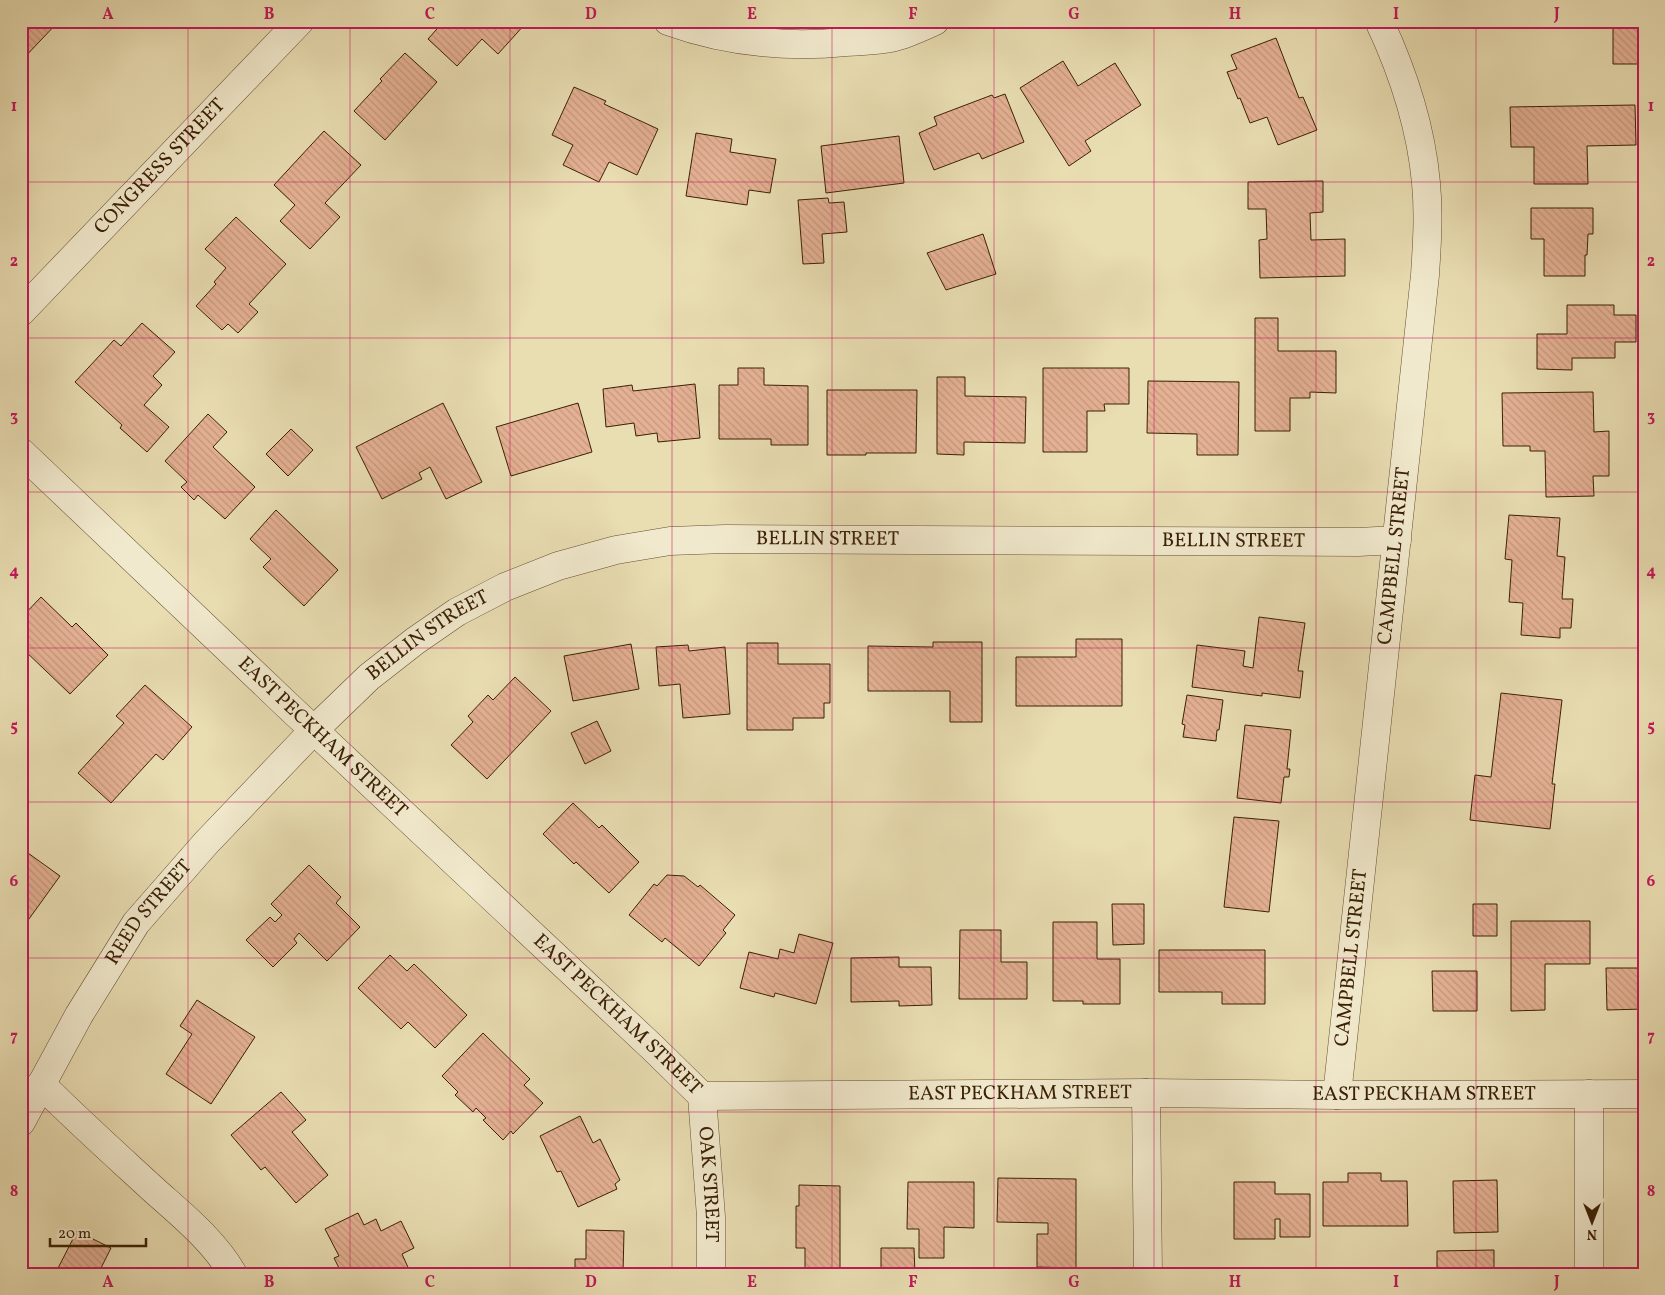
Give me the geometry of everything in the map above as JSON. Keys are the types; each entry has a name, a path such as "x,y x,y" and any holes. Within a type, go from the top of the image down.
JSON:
{"street":[{"name":"CONGRESS STREET","path":"21,312 300,21"},
{"path":"668,21 704,33 741,41 813,45 894,37 935,21"},
{"name":"CAMPBELL STREET","path":"1337,1095 1425,275 1428,229 1426,182 1419,136 1408,92 1379,21"},
{"name":"EAST PECKHAM STREET","path":"21,452 702,1096 1146,1093 1337,1095 1644,1094"},
{"name":"BELLIN STREET","path":"314,730 369,677 415,640 457,612 505,587 549,570 616,550 670,541 725,539 1338,542 1397,540"},
{"name":"REED STREET","path":"21,1122 79,1015 136,923 206,843 314,730"},
{"path":"41,1084 69,1113 198,1230 225,1260 233,1274"},
{"path":"1146,1093 1148,1274"},
{"path":"1589,1094 1589,1274"},
{"name":"OAK STREET","path":"702,1096 711,1217 711,1274"}],"building":[{"path":"21,21 59,21 21,61"},
{"path":"444,21 524,21 526,23 498,54 482,39 457,66 428,39"},
{"path":"1613,21 1644,21 1644,64 1613,64"},
{"path":"1276,38 1299,98 1303,97 1317,130 1278,145 1267,117 1250,123 1227,72 1237,69 1231,55"},
{"path":"405,53 437,82 385,140 354,111 382,81 380,79"},
{"path":"1063,61 1078,86 1115,63 1141,105 1085,141 1091,151 1069,166 1020,88"},
{"path":"574,87 606,101 604,104 658,129 637,175 609,162 599,182 563,165 573,145 552,135"},
{"path":"1005,94 1024,142 982,159 979,153 934,170 919,133 937,125 934,117 992,95 994,98"},
{"path":"1635,105 1636,145 1587,146 1588,184 1534,184 1534,147 1511,147 1510,107"},
{"path":"324,131 361,165 325,203 340,217 310,249 280,221 295,205 274,185"},
{"path":"696,133 732,139 730,152 776,159 770,193 749,190 747,205 686,196"},
{"path":"899,136 904,183 826,193 821,146"},
{"path":"1323,181 1323,212 1310,213 1311,240 1345,239 1345,276 1260,278 1259,240 1267,239 1266,209 1248,209 1248,182"},
{"path":"828,198 829,203 844,202 847,232 822,234 824,263 803,264 798,200"},
{"path":"1531,208 1593,208 1593,234 1588,234 1585,276 1544,276 1544,239 1531,239"},
{"path":"236,217 286,264 249,304 258,312 238,333 228,324 222,330 196,306 216,284 214,282 226,268 205,249"},
{"path":"983,234 996,274 946,290 927,253"},
{"path":"1567,305 1614,305 1614,315 1636,315 1636,342 1615,342 1615,358 1572,358 1572,370 1537,369 1537,334 1567,334"},
{"path":"1255,318 1278,318 1278,351 1336,351 1336,393 1310,392 1310,398 1290,398 1290,431 1255,431"},
{"path":"142,323 175,352 153,376 162,385 144,405 169,427 147,452 120,428 122,425 75,382 114,340 121,346"},
{"path":"738,368 764,368 764,385 808,386 808,445 771,445 771,439 719,439 719,385 738,385"},
{"path":"1043,368 1129,368 1129,404 1104,404 1105,411 1087,411 1087,452 1043,452"},
{"path":"937,377 965,377 965,396 1026,397 1025,443 964,442 964,455 937,454"},
{"path":"1148,381 1239,382 1238,455 1197,455 1197,434 1147,433"},
{"path":"695,384 700,438 658,442 657,433 636,436 634,423 606,427 603,389 632,385 633,391"},
{"path":"827,390 917,390 916,453 827,455"},
{"path":"1593,392 1594,432 1609,431 1609,476 1593,476 1594,496 1546,497 1545,451 1530,451 1530,446 1503,446 1502,393"},
{"path":"443,403 482,482 446,499 430,467 419,473 422,479 382,499 356,447"},
{"path":"578,403 592,452 511,476 496,427"},
{"path":"208,414 227,432 213,447 255,487 225,519 198,495 194,500 181,487 187,482 165,461"},
{"path":"291,429 313,450 288,476 266,454"},
{"path":"276,510 338,570 304,606 263,567 271,559 250,539"},
{"path":"1509,515 1560,518 1557,556 1565,557 1562,599 1573,599 1571,628 1560,628 1560,638 1521,635 1523,603 1509,602 1512,560 1505,559"},
{"path":"41,597 72,627 76,623 108,655 70,694 21,647 21,618"},
{"path":"1259,617 1305,623 1298,671 1303,671 1300,698 1262,693 1262,696 1192,687 1197,645 1245,651 1243,666 1253,668"},
{"path":"1076,639 1122,639 1122,706 1016,706 1016,657 1076,657"},
{"path":"933,642 982,642 982,722 950,722 950,691 868,691 868,646 933,647"},
{"path":"747,643 778,643 778,664 830,664 830,703 824,703 824,718 793,718 793,730 747,730"},
{"path":"631,644 639,689 573,701 564,656"},
{"path":"688,645 689,651 725,647 730,714 683,718 680,684 659,686 656,647"},
{"path":"515,677 551,711 487,779 451,745 473,722 468,716 488,695 493,700"},
{"path":"145,685 192,727 163,760 156,754 111,803 78,773 124,723 116,716"},
{"path":"1501,693 1562,700 1552,784 1555,784 1550,829 1470,820 1475,775 1491,777"},
{"path":"1187,695 1223,700 1216,741 1183,737 1185,725 1182,724"},
{"path":"597,721 611,751 585,764 571,733"},
{"path":"1245,725 1291,730 1287,769 1290,769 1289,777 1284,777 1281,803 1237,798"},
{"path":"573,803 599,828 602,825 639,862 609,893 576,862 574,864 543,834"},
{"path":"1234,817 1279,821 1269,912 1224,907"},
{"path":"21,848 60,876 21,930"},
{"path":"309,865 341,897 336,903 360,927 327,961 299,933 294,939 297,943 273,967 246,940 270,917 275,922 282,915 271,904"},
{"path":"667,875 684,876 698,887 700,885 735,915 723,930 726,933 699,966 665,938 662,942 629,915 654,884 657,886"},
{"path":"1112,904 1144,904 1144,944 1113,945"},
{"path":"1473,904 1497,904 1497,936 1473,936"},
{"path":"1511,921 1590,921 1590,964 1545,964 1545,1010 1511,1011"},
{"path":"1053,922 1097,922 1097,959 1120,959 1120,1004 1083,1004 1083,1001 1053,1001"},
{"path":"960,930 1001,930 1001,962 1027,962 1027,999 959,999"},
{"path":"799,934 833,943 816,1004 775,993 774,997 740,988 749,952 778,959 780,949 794,953"},
{"path":"1159,950 1265,950 1265,1004 1222,1004 1222,992 1159,992"},
{"path":"390,955 407,971 414,964 467,1015 435,1048 408,1022 401,1029 358,988"},
{"path":"899,957 899,967 931,967 932,1005 899,1006 899,1001 851,1002 851,958"},
{"path":"1606,968 1644,968 1644,1009 1607,1010"},
{"path":"1432,971 1477,971 1477,1011 1433,1011"},
{"path":"197,1000 255,1037 211,1104 166,1074 192,1034 180,1026"},
{"path":"483,1033 530,1079 524,1085 543,1103 513,1134 511,1131 503,1140 483,1120 486,1118 476,1108 473,1112 455,1095 458,1092 442,1076"},
{"path":"281,1092 306,1120 292,1132 328,1175 296,1203 265,1167 261,1170 231,1135"},
{"path":"580,1116 593,1143 600,1139 620,1180 615,1184 617,1189 578,1207 561,1171 557,1172 540,1136"},
{"path":"1348,1173 1381,1173 1381,1181 1407,1181 1408,1226 1323,1226 1323,1182 1348,1182"},
{"path":"998,1178 1076,1179 1076,1268 1037,1267 1037,1234 1048,1234 1048,1223 997,1222"},
{"path":"1497,1180 1498,1232 1454,1233 1453,1181"},
{"path":"908,1182 974,1182 974,1228 944,1227 944,1258 919,1258 919,1229 907,1229"},
{"path":"1234,1182 1275,1182 1275,1194 1310,1194 1310,1237 1280,1237 1280,1219 1275,1219 1275,1239 1234,1239"},
{"path":"799,1185 840,1186 840,1274 805,1274 805,1248 796,1248 796,1206 799,1206"},
{"path":"358,1213 364,1225 376,1219 381,1231 401,1221 414,1248 402,1254 411,1274 342,1274 334,1258 339,1256 325,1229"},
{"path":"586,1230 624,1231 623,1274 575,1274 575,1259 586,1259"},
{"path":"77,1231 111,1248 98,1274 55,1274"},
{"path":"881,1248 914,1248 915,1274 881,1274"},
{"path":"1494,1250 1494,1274 1437,1274 1437,1251"}]}
